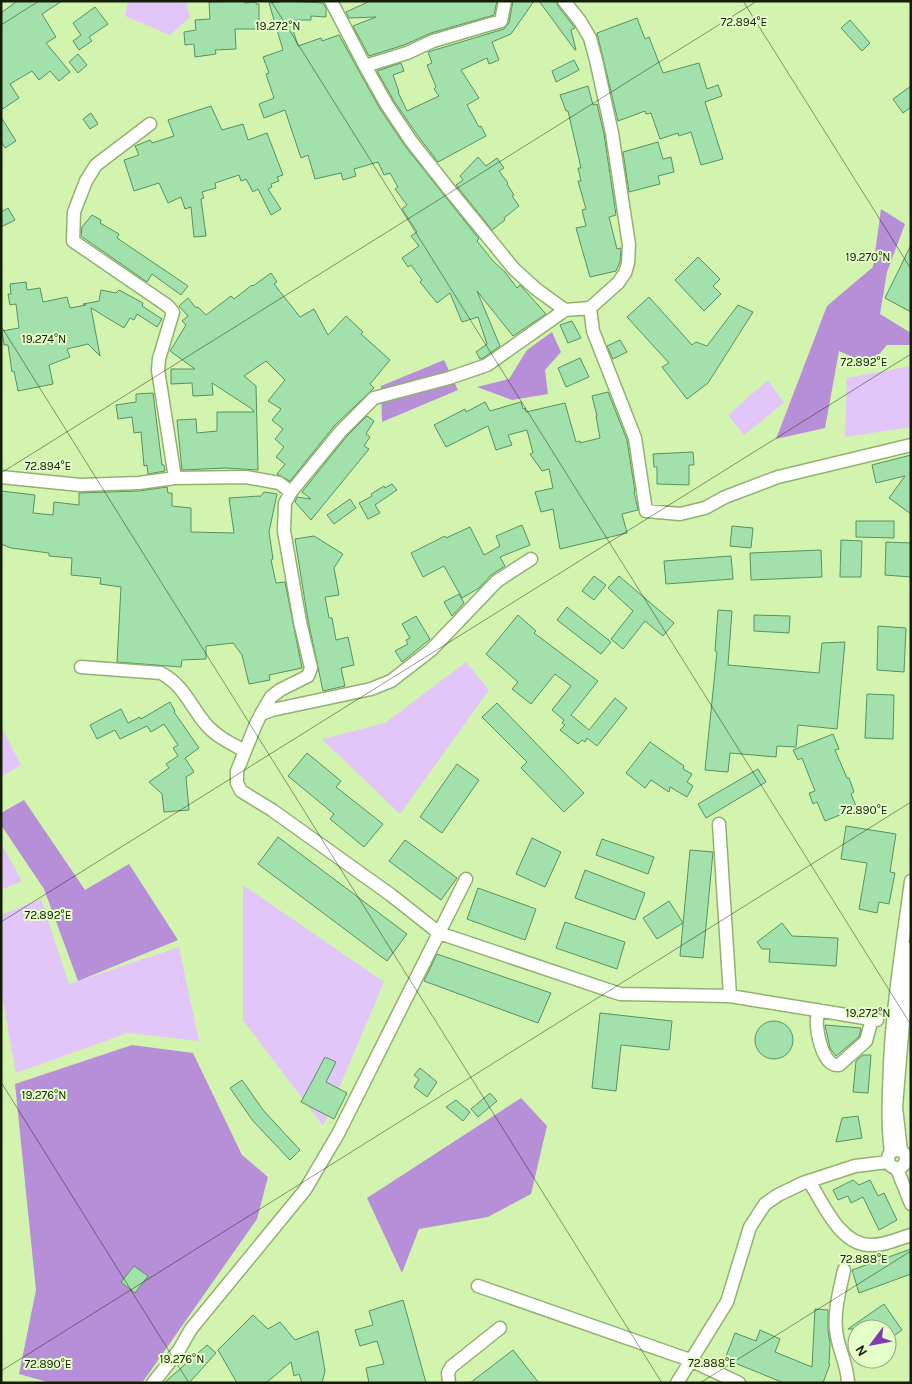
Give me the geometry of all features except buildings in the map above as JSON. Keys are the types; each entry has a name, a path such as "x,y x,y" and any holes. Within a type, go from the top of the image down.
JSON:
{"street":[{"path":"331,1 365,66 406,134 514,268 536,289 565,310"},
{"path":"365,66 407,53 433,41 501,21 505,1"},
{"path":"564,1 580,21 590,38 596,60 612,133 629,245 628,263 625,273 618,283 590,308 565,310 487,365 449,378 374,398 341,430 291,492 285,503 284,531 300,622 311,668 308,676 280,690 272,697 256,724 237,771 237,783 240,791 272,810 390,895 439,933 620,994 730,996 875,1019 883,1026 898,1023"},
{"path":"150,124 96,165 86,181 74,212 72,240 168,306 173,312 159,359 158,370 175,478"},
{"path":"590,308 593,331 635,438 646,511 680,514 705,508 725,497 778,477 911,445"},
{"path":"1,477 80,485 139,483 175,478 246,477 279,483 291,492"},
{"path":"262,714 272,710 371,689 390,681 431,650 497,581 531,559"},
{"path":"81,667 160,673 172,679 181,688 204,722 217,735 245,752"},
{"path":"719,824 730,996"},
{"path":"153,1383 179,1350 191,1329 305,1190 338,1134 466,879"},
{"path":"911,881 899,964 896,1107 899,1154 911,1204"},
{"path":"898,1023 911,939"},
{"path":"818,1010 817,1026 823,1051 826,1058 836,1066 866,1041 875,1019"},
{"path":"677,1383 727,1302 750,1227 765,1204 778,1195 809,1181 899,1154"},
{"path":"899,1154 911,1184"},
{"path":"809,1181 841,1232 854,1242 868,1246 884,1244 911,1235"},
{"path":"844,1270 836,1314 836,1329 840,1352 848,1375 848,1383"},
{"path":"478,1286 690,1360 739,1383"},
{"path":"449,1383 448,1373 451,1367 500,1328"}],"shaded area":[{"path":"128,1 186,1 190,17 170,35 125,16"},
{"path":"881,209 905,224 887,272 880,314 911,333 911,345 887,345 870,365 839,351 825,428 776,439 827,306 873,267"},
{"path":"552,332 561,352 545,370 548,394 512,400 477,387 509,379 527,350"},
{"path":"444,360 458,390 382,422 381,386"},
{"path":"911,366 911,427 845,437 847,378"},
{"path":"768,380 784,403 744,435 728,415"},
{"path":"466,662 489,690 400,814 322,739 385,723"},
{"path":"1,726 21,765 1,777"},
{"path":"24,800 85,890 129,864 178,940 78,981 44,889 1,825 1,813"},
{"path":"1,843 22,881 1,890"},
{"path":"243,885 384,982 323,1126 243,1020"},
{"path":"41,899 69,984 179,947 199,1041 128,1033 16,1073 1,990 1,915"},
{"path":"132,1045 193,1053 242,1155 268,1177 257,1219 142,1383 51,1383 19,1374 36,1290 15,1084"},
{"path":"521,1098 547,1126 531,1194 488,1217 419,1229 402,1273 367,1198"}]}
